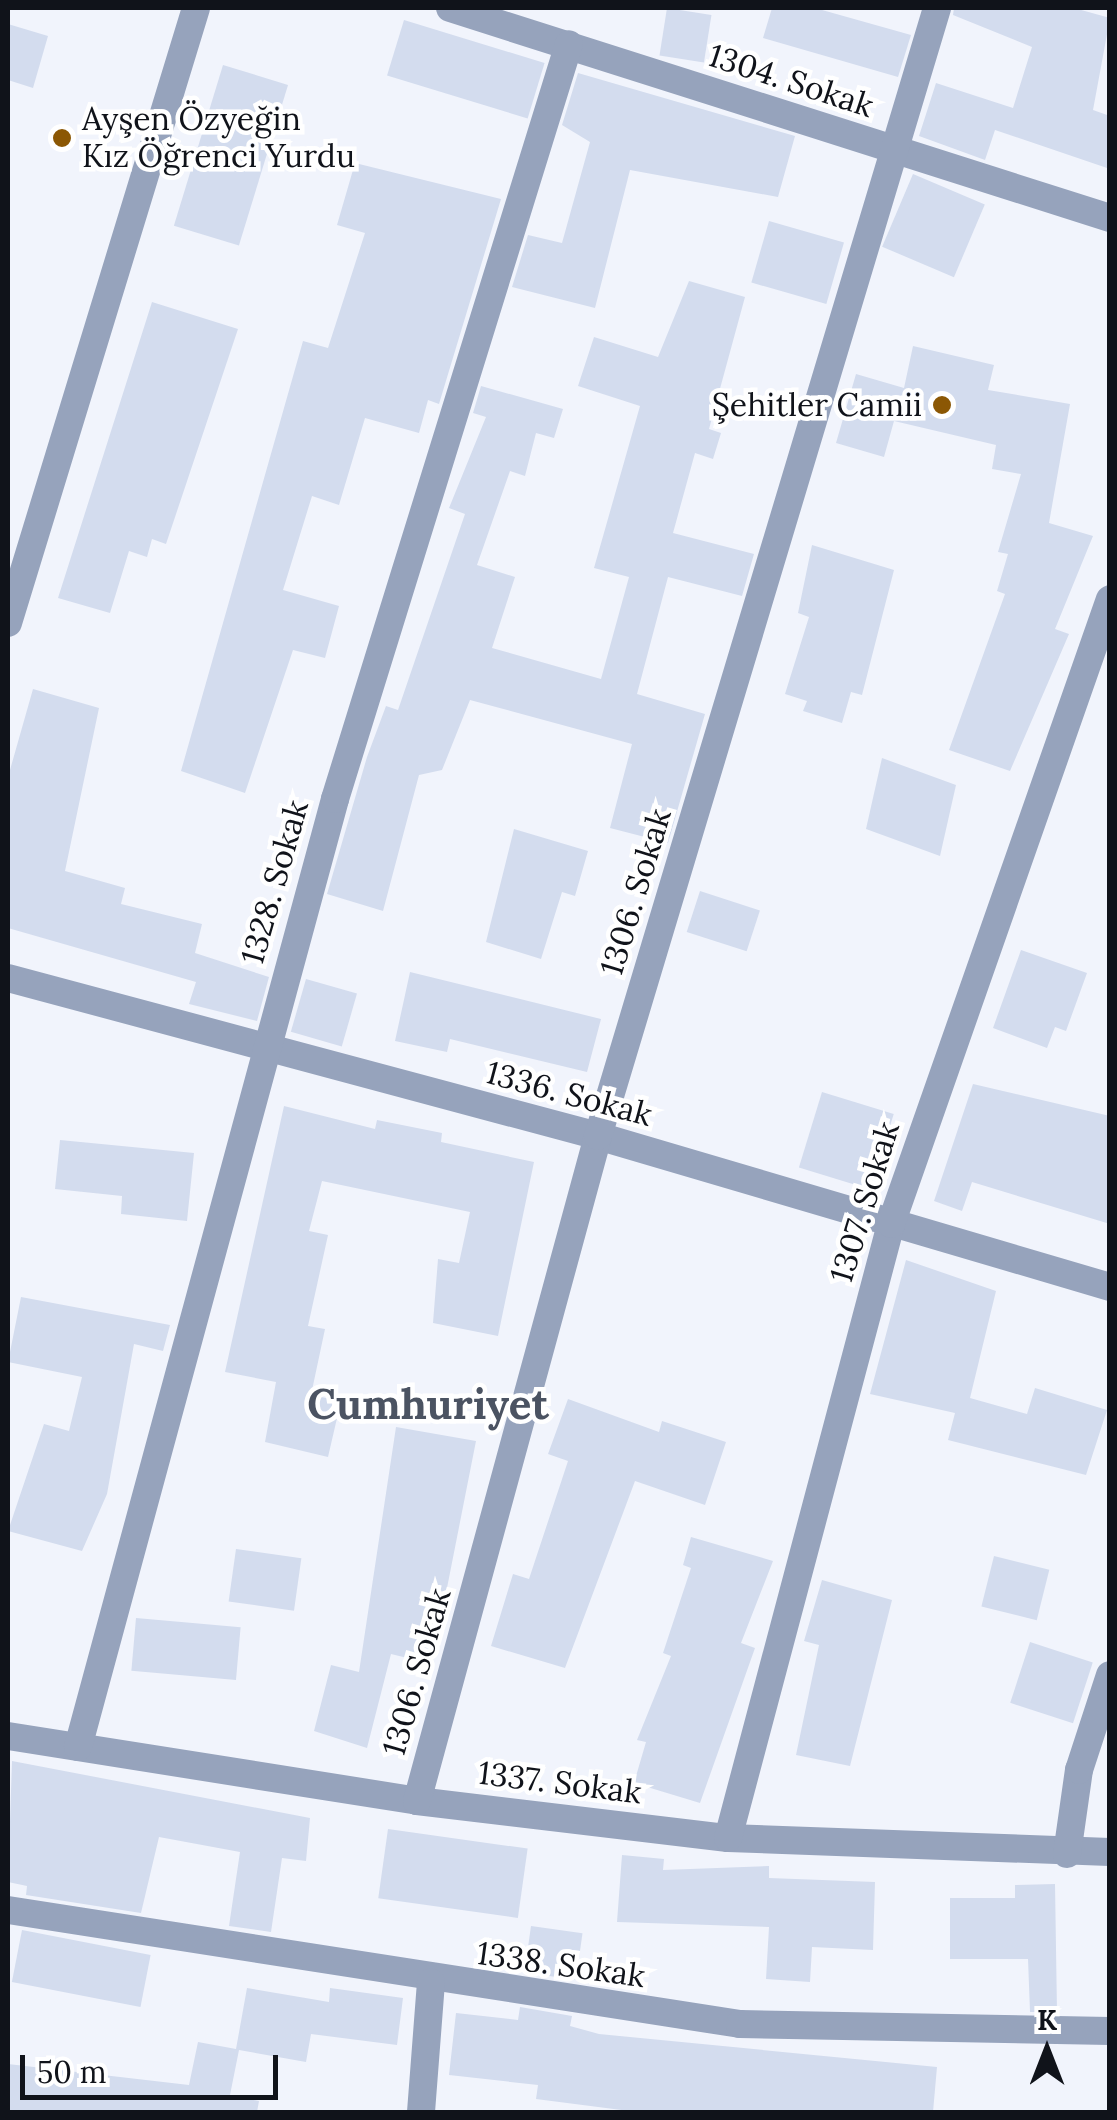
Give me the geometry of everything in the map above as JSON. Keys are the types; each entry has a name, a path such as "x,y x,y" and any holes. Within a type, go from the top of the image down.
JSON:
{"street":[{"path":"8,623 196,8"},
{"name":"1304. Sokak","path":"450,8 1110,218"},
{"name":"1306. Sokak","path":"417,1801 598,1136 937,8"},
{"name":"1328. Sokak","path":"78,1748 263,1052 570,44"},
{"name":"1307. Sokak","path":"728,1838 891,1224 1110,599"},
{"name":"1336. Sokak","path":"8,978 263,1052 598,1136 1110,1287"},
{"path":"1067,1854 1078,1770 1110,1674"},
{"name":"1337. Sokak","path":"8,1736 417,1801 728,1838 1067,1854 1110,1852"},
{"name":"1338. Sokak","path":"8,1910 431,1982 740,2024 1110,2032"},
{"path":"421,2112 431,1982"}],"building":[{"path":"667,8 711,15 704,62 659,55"},
{"path":"772,8 815,8 911,35 898,77 763,38"},
{"path":"954,8 1074,8 1110,18 1093,110 1110,116 1110,169 995,130 985,160 919,136 936,83 1013,108 1032,47 953,15"},
{"path":"404,20 545,63 528,118 387,75"},
{"path":"8,24 48,36 33,88 8,80"},
{"path":"223,65 288,85 239,246 174,226"},
{"path":"578,73 795,136 778,197 630,170 595,308 512,287 528,235 562,243 590,142 562,125"},
{"path":"355,163 501,199 439,404 428,400 419,433 365,418 339,505 312,496 283,590 339,606 325,658 293,650 245,793 181,771 303,341 328,348 365,233 337,225"},
{"path":"913,174 985,204 954,277 882,247"},
{"path":"769,221 844,242 826,304 751,283"},
{"path":"689,281 745,297 709,429 721,433 713,459 695,453 673,533 754,554 742,596 668,577 637,694 705,714 668,843 610,828 632,744 470,700 442,770 419,775 383,911 327,894 367,757 386,706 398,710 465,514 449,508 486,417 473,413 481,386 563,409 554,438 536,433 525,476 510,471 477,565 515,577 492,648 601,679 629,577 594,568 640,406 578,386 594,337 658,357"},
{"path":"152,302 238,329 166,544 152,539 147,557 129,551 110,613 58,598"},
{"path":"913,346 994,365 988,390 1070,404 1049,523 1093,536 1055,629 1069,634 1010,771 949,750 1005,594 997,591 1008,554 998,552 1021,474 992,469 996,445 894,421 884,457 836,443 856,374 904,388"},
{"path":"812,545 894,570 862,695 851,692 842,723 803,711 807,701 785,694 809,617 798,613"},
{"path":"33,689 99,708 65,871 125,888 121,904 202,924 195,953 269,977 257,1021 189,1004 196,982 8,928 8,777"},
{"path":"882,758 956,785 940,856 866,829"},
{"path":"514,829 588,851 575,896 562,892 541,959 486,942"},
{"path":"700,891 760,910 747,951 687,932"},
{"path":"1021,950 1087,973 1066,1031 1055,1027 1047,1048 993,1028"},
{"path":"410,972 601,1019 587,1072 450,1039 447,1052 395,1041"},
{"path":"306,979 357,994 342,1046 291,1032"},
{"path":"973,1084 1110,1116 1110,1224 972,1182 962,1211 934,1201"},
{"path":"822,1092 894,1114 871,1189 799,1168"},
{"path":"284,1106 375,1129 377,1120 442,1133 441,1142 534,1162 498,1336 433,1323 438,1259 459,1263 470,1212 322,1181 309,1231 328,1235 308,1326 325,1329 311,1395 341,1401 328,1457 265,1442 276,1382 225,1372"},
{"path":"60,1140 194,1153 187,1221 121,1214 122,1196 55,1189"},
{"path":"906,1260 996,1291 970,1398 1027,1414 1035,1388 1107,1410 1086,1475 948,1440 955,1413 870,1394"},
{"path":"21,1297 170,1325 163,1351 134,1344 107,1494 82,1551 8,1531 44,1424 69,1431 82,1377 8,1362"},
{"path":"568,1399 659,1432 662,1421 726,1442 705,1505 635,1481 565,1668 491,1646 513,1574 529,1579 568,1461 548,1454"},
{"path":"396,1427 476,1441 432,1664 391,1654 367,1748 314,1731 331,1665 359,1672"},
{"path":"691,1537 773,1561 741,1643 755,1648 700,1803 634,1783 646,1742 637,1740 671,1656 663,1653 691,1568 683,1565"},
{"path":"236,1549 301,1558 294,1611 229,1601"},
{"path":"994,1556 1049,1570 1037,1620 981,1606"},
{"path":"822,1580 892,1600 850,1766 796,1755 819,1645 804,1641"},
{"path":"136,1618 241,1627 236,1680 131,1671"},
{"path":"1030,1642 1093,1662 1073,1723 1010,1703"},
{"path":"12,1761 310,1818 306,1861 282,1858 271,1932 229,1926 240,1852 159,1837 141,1913 26,1895 27,1886 8,1882"},
{"path":"388,1829 528,1849 518,1918 378,1898"},
{"path":"622,1855 664,1859 663,1870 769,1866 769,1878 875,1882 873,1950 812,1947 810,1982 766,1979 769,1927 617,1922"},
{"path":"1055,1884 1057,2012 1030,2012 1028,1959 950,1959 950,1898 1015,1898 1015,1885"},
{"path":"531,1926 582,1933 576,1980 524,1973"},
{"path":"22,1930 151,1955 140,2007 12,1982"},
{"path":"247,1988 329,2002 330,1988 403,1998 397,2045 311,2034 306,2062 239,2050 230,2095 259,2101 257,2112 8,2112 8,2064 189,2085 198,2042 236,2049"},
{"path":"520,2007 572,2016 570,2026 599,2034 937,2067 933,2112 637,2112 536,2099 538,2085 449,2075 456,2013 518,2020"}],"place":[{"name":"Ayşen Özyeğin Kız Öğrenci Yurdu","path":"62,138"},
{"name":"Şehitler Camii","path":"942,405"}],"district":[{"name":"Cumhuriyet","path":"428,1404"}]}
